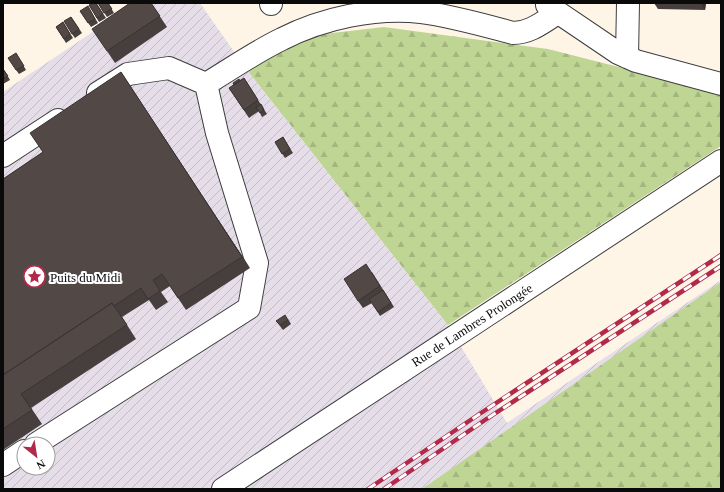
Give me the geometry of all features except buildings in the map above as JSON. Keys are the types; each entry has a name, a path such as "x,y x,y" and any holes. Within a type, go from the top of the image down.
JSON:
{"street":[{"path":"627,57 628,3"},
{"path":"206,84 281,39 309,27 336,19 381,12 420,12 444,16 513,33 522,33 528,31 551,8 627,57 640,62 721,84"},
{"path":"3,156 128,74 169,68 206,84"},
{"path":"49,436 249,308 257,263 217,133 206,84"},
{"name":"Rue de Lambres Prolongée","path":"223,489 721,160"},
{"path":"3,465 16,456"}],"shaded area":[{"path":"136,3 200,3 244,66 448,325 507,423 721,280 721,489 3,489 3,92"}],"green space":[{"path":"384,27 548,49 721,93 721,146 448,325 244,66 315,35"},
{"path":"721,282 721,489 422,489"}],"railway":[{"path":"368,489 721,255"},
{"path":"384,489 485,420 721,266"}],"place":[{"name":"Puits du Midi","path":"35,277"}]}
